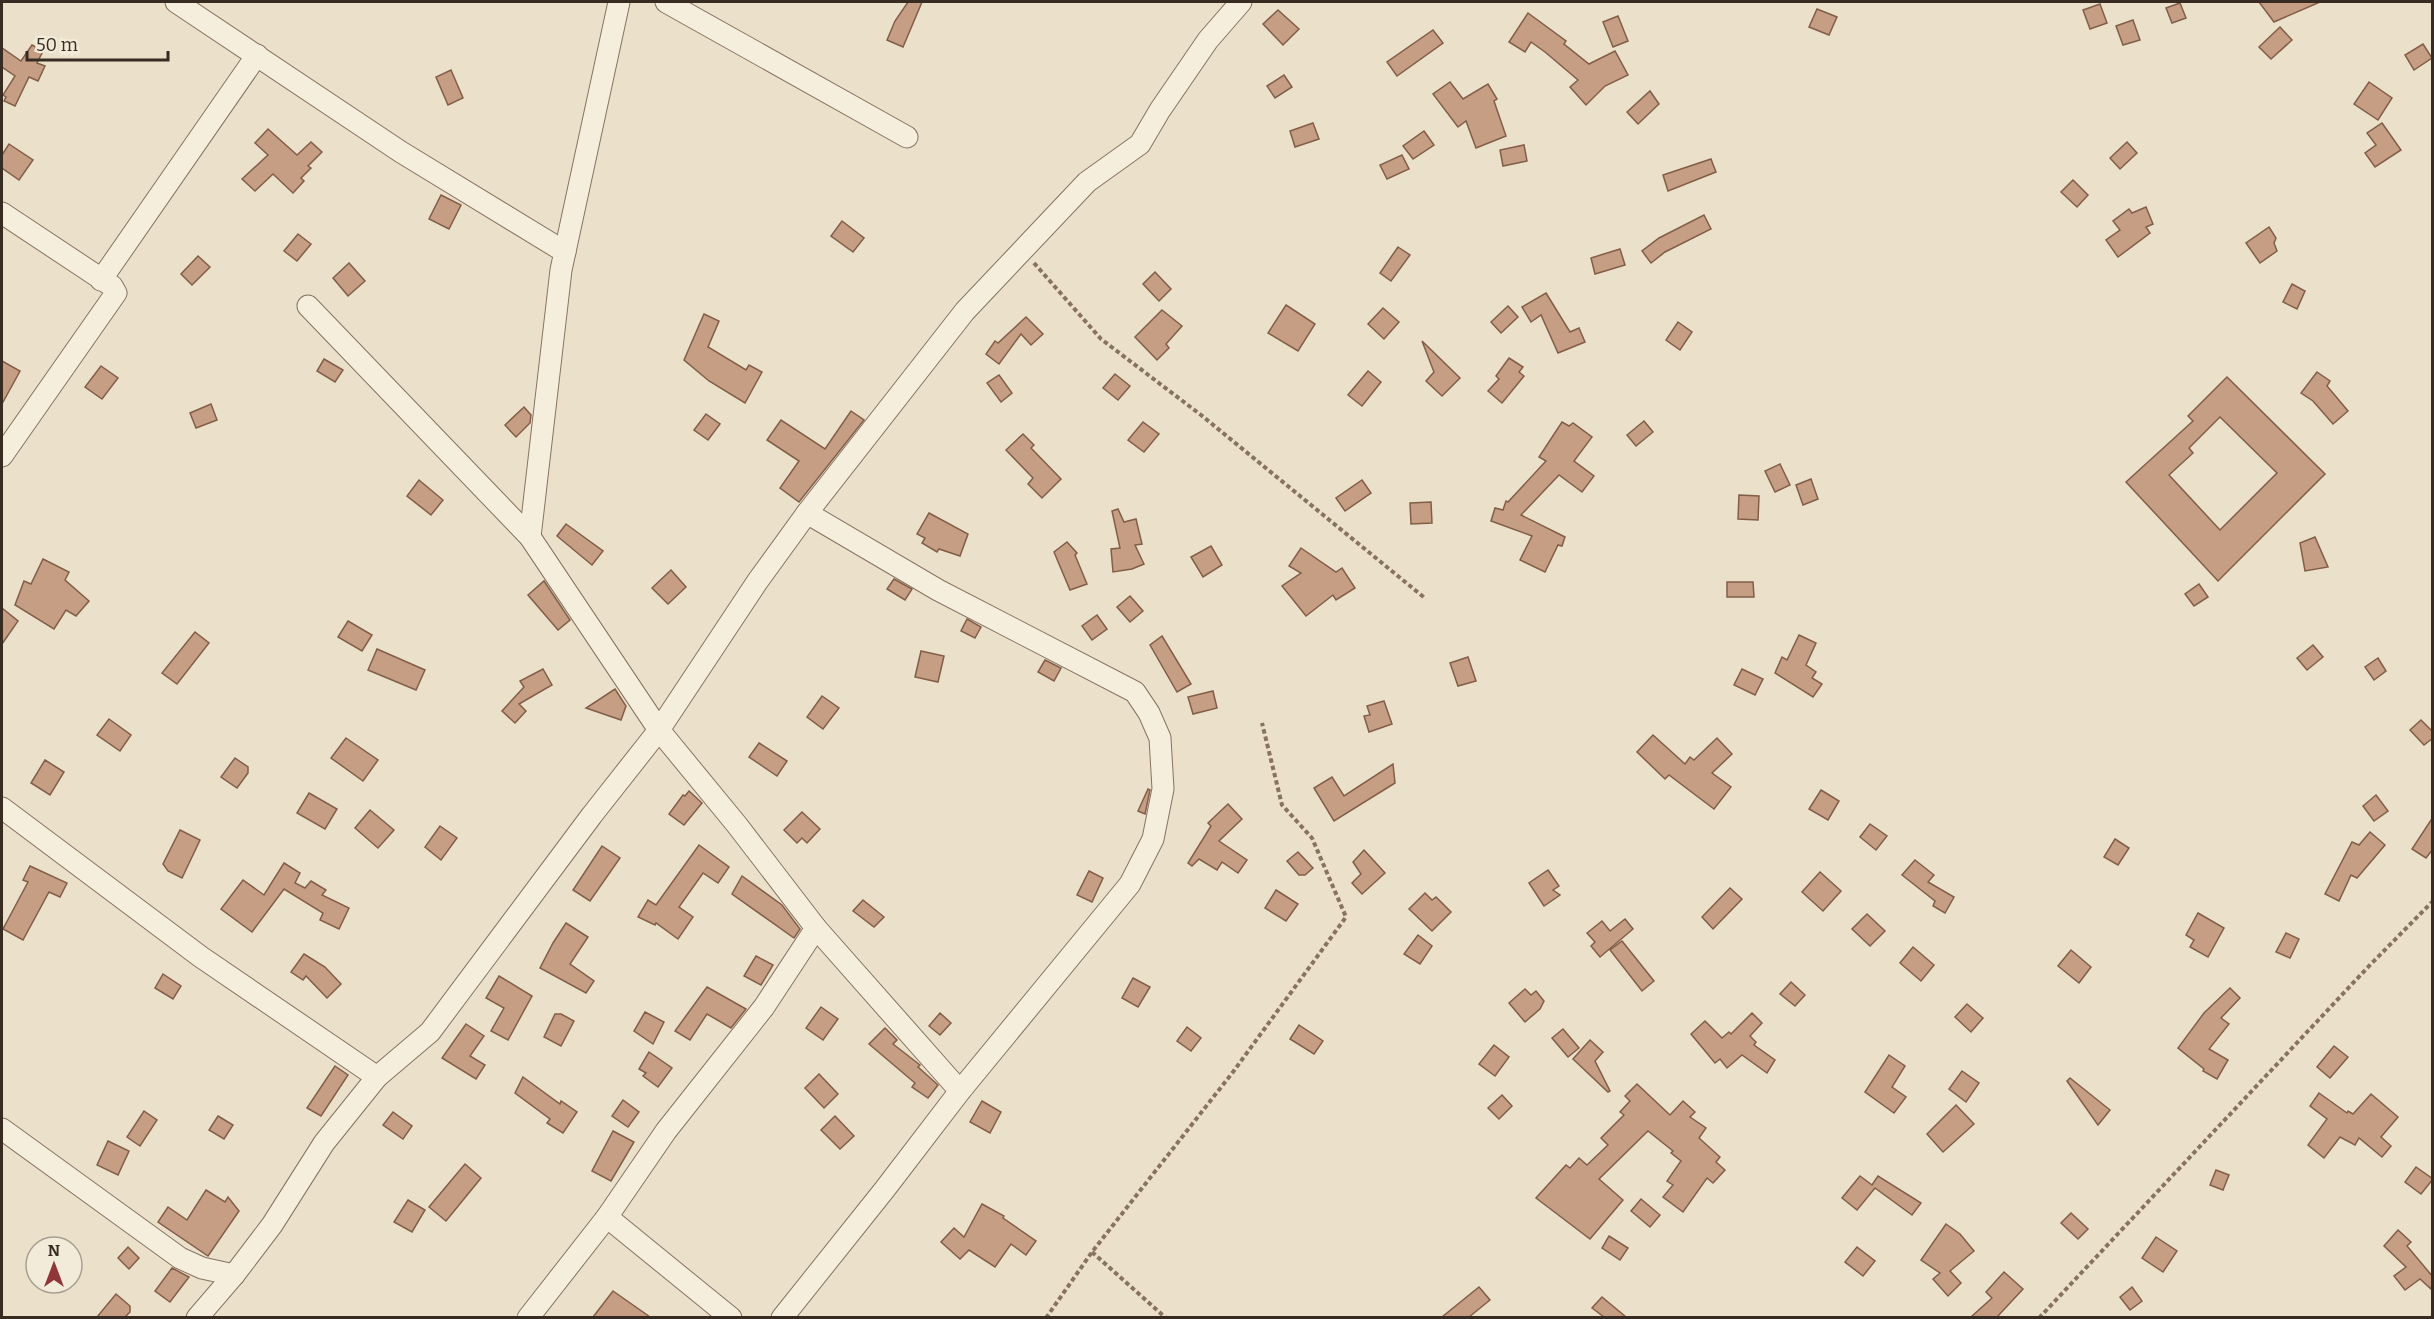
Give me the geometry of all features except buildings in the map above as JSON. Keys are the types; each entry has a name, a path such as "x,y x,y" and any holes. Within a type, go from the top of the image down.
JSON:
{"street":[{"path":"176,2 401,152 565,252"},
{"path":"530,537 541,430 565,252 618,2"},
{"path":"666,2 907,137"},
{"path":"197,1317 234,1275 272,1225 324,1143 376,1077 430,1032 592,814 659,730 757,582 807,513 965,311 1087,182 1140,144 1160,110 1208,40 1241,2"},
{"path":"101,280 257,56"},
{"path":"2,213 112,286 116,293 2,456"},
{"path":"308,306 530,537 659,730 737,825 816,928 960,1091"},
{"path":"782,1317 960,1091 1130,884 1153,839 1163,789 1160,738 1149,713 1135,692 938,590 807,513"},
{"path":"2,808 201,957 376,1077"},
{"path":"528,1317 607,1217 666,1131 764,1007 816,928"},
{"path":"2,1129 180,1258 202,1268 234,1275"},
{"path":"607,1217 731,1317"}],"path":[{"path":"1023,251 1101,339 1201,415 1426,599"},
{"path":"1046,1317 1092,1252 1233,1072 1346,917 1312,838 1282,805 1262,723"},
{"path":"2039,1317 2369,966 2433,902"},
{"path":"1092,1252 1166,1317"}]}
